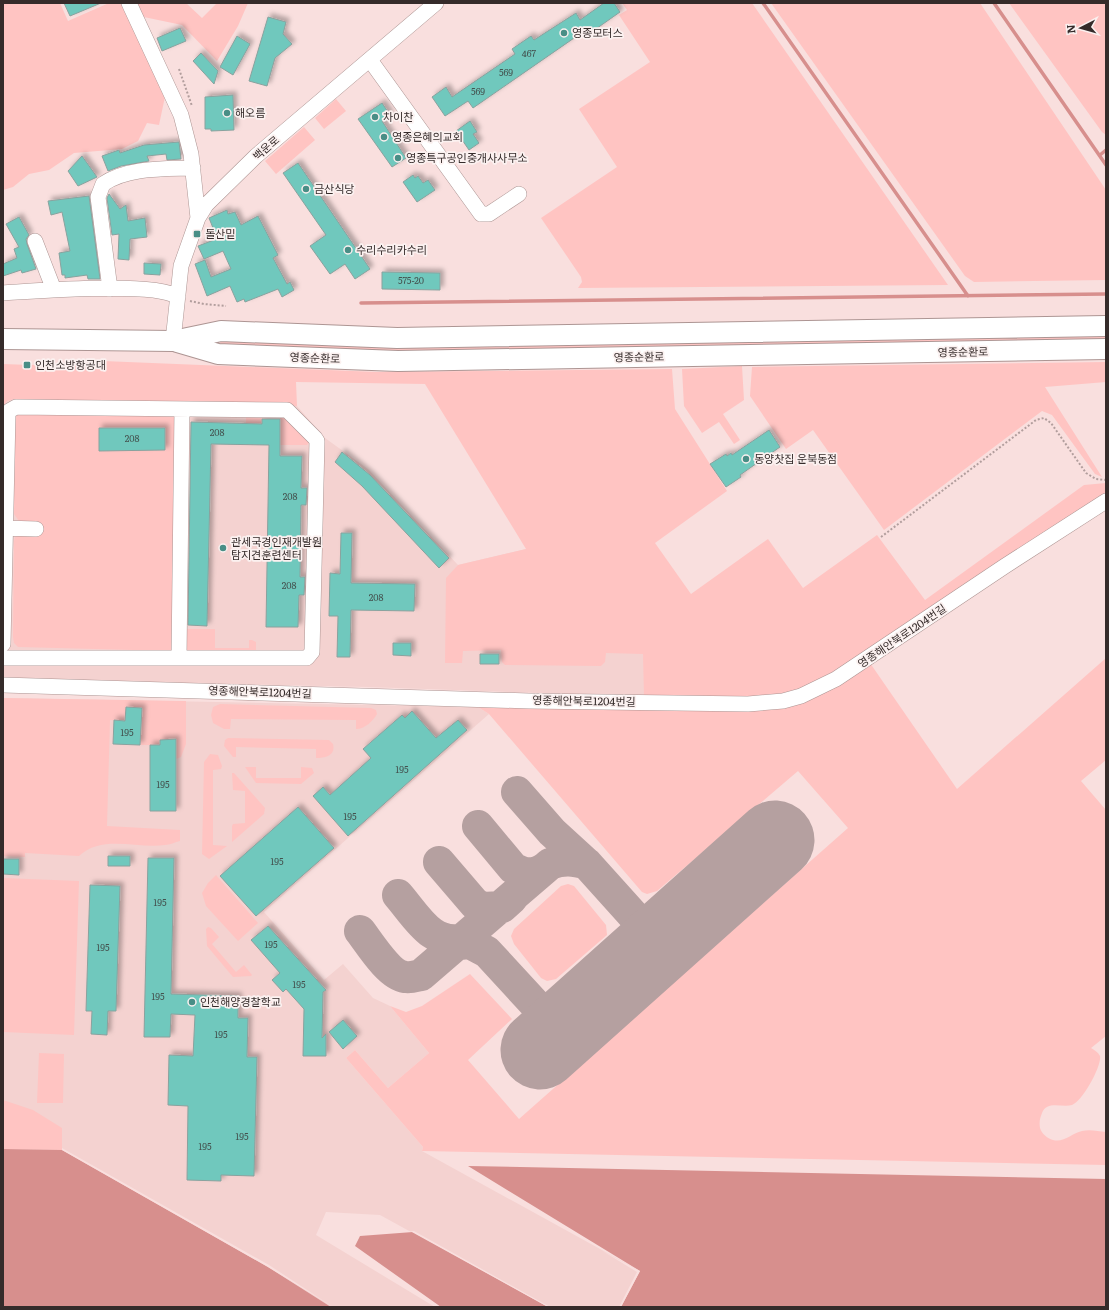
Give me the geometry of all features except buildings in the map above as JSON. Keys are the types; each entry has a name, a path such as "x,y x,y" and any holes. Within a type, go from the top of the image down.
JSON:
{"main road":[{"name":"영종순환로","path":"3,338 173,341 222,331 397,338 1106,326"},
{"name":"영종순환로","path":"173,341 218,354 398,360 1106,349"}],"street":[{"path":"129,3 175,99 184,127 193,168 198,218"},
{"name":"백운로","path":"173,341 181,266 198,218 206,205 256,156 436,3"},
{"path":"370,60 481,214 489,214 519,194"},
{"path":"110,289 99,202 100,190 103,184 117,177 144,170 193,168"},
{"path":"35,241 54,290"},
{"path":"3,293 110,289 164,291 178,297"},
{"path":"3,644 8,414 12,409 16,407 287,410 317,441 310,656 307,658 3,658"},
{"path":"179,658 182,409"},
{"name":"영종해안북로1204번길","path":"3,685 529,700 748,704 783,701 812,691 836,679 1018,557 1106,501"},
{"path":"6,528 36,529"}],"path":[{"path":"178,297 204,304 226,306"},
{"path":"881,537 1036,420 1044,418 1051,423 1086,473 1096,479 1106,480"}],"shaded area":[{"path":"3,3 60,3 68,21 109,3 123,3 166,92 159,125 147,123 138,141 122,149 74,153 49,170 29,174 13,187 3,190"},
{"path":"133,3 186,3 202,18 217,3 248,3 238,26 217,61 182,25 139,16"},
{"path":"622,3 752,3 948,285 578,288 582,282 581,277 541,218 617,167 579,109 650,62 619,15 627,10"},
{"path":"771,3 980,3 1106,190 1106,280 974,282 965,276"},
{"path":"1009,3 1106,3 1106,135 1102,132"},
{"path":"336,99 346,111 324,129 315,118"},
{"path":"304,127 315,140 276,174 265,161"},
{"path":"1106,331 1106,344 363,355 220,344 221,339"},
{"path":"103,361 377,372 672,369 675,409 727,491 655,543 691,594 768,539 803,588 877,535 925,600 1084,485 1106,483 1106,495 815,685 769,698 644,696 643,654 606,653 605,662 601,666 505,665 502,662 501,650 463,651 462,663 445,663 446,578 458,565 526,549 425,384 296,382 297,406 14,399 7,401 3,406 3,364 30,365"},
{"path":"1106,362 1106,382 1045,387 1102,477 1095,474 1052,415 1042,411 884,530 813,430 786,449 750,396 752,367"},
{"path":"742,366 744,400 723,414 740,440 734,444 719,422 702,433 684,406 682,369"},
{"name":"관세국경인재개발원 탐지견훈련센터","path":"3,399 297,406 325,438 368,469 458,565 539,546 797,691 625,696 369,687 3,679"},
{"path":"16,413 177,413 172,651 18,647 14,643 14,541 15,537 18,536 38,536 38,521 19,521 14,514"},
{"path":"246,414 286,414 310,441 307,445 280,445 280,419 262,419 261,445 246,445"},
{"path":"182,629 215,629 215,648 249,648 249,640 252,640 256,642 256,650 185,652"},
{"path":"1106,658 1106,760 1081,781 1106,810 1106,1036 1091,1048 1100,1056 1100,1061 1095,1075 1086,1091 1072,1105 1055,1105 1044,1109 1040,1118 1040,1128 1045,1136 1057,1141 1085,1130 1106,1132 1106,1165 422,1151 423,1147 346,1058 355,1050 388,1088 429,1053 390,1006 406,1012 422,1006 470,974 512,1019 468,1060 519,1119 848,828 798,771 657,891 647,894 642,892 489,714 478,707 739,711 870,663 957,789"},
{"name":"인천해양경찰학교","path":"3,698 478,707 489,714 264,912 324,980 343,964 373,998 390,1006 429,1053 388,1088 355,1050 346,1058 423,1147 422,1151 640,1271 621,1307 548,1307 380,1215 326,1212 316,1235 435,1307 331,1307 268,1267 62,1150 3,1149"},
{"path":"3,698 186,701 186,744 181,757 176,759 175,739 160,740 160,745 140,745 141,721 110,720 107,826 180,830 180,841 167,845 154,846 109,844 88,849 79,856 25,853 25,857 3,856"},
{"path":"220,704 371,708 376,710 377,714 368,724 359,729 356,729 356,720 231,719 230,729 224,729 213,723 211,715 213,707"},
{"path":"228,738 329,740 333,744 334,748 332,753 329,755 316,758 316,749 236,747 236,757 233,757 224,746 225,740"},
{"path":"210,754 218,755 222,766 221,769 213,770 213,845 227,846 209,859 202,854 204,762"},
{"path":"245,767 256,767 256,778 301,778 301,767 312,768 314,773 301,784 256,783"},
{"path":"232,773 234,773 265,808 264,814 232,842 233,824 245,823 245,791 233,790"},
{"path":"216,875 258,923 238,941 206,906 202,893 208,883"},
{"path":"3,878 79,881 74,1035 3,1032"},
{"path":"568,884 574,886 606,925 607,935 556,979 547,981 541,978 514,944 511,936 514,929 561,886"},
{"path":"208,927 211,928 219,937 212,944 236,972 244,965 252,975 251,976 233,977 207,946 206,929"},
{"path":"39,1053 64,1054 63,1103 37,1103"},
{"path":"3,1100 33,1110 62,1128 62,1150 3,1149"},
{"path":"3,1149 62,1150 268,1267 331,1307 3,1307"},
{"path":"468,1166 1106,1179 1106,1307 621,1307 640,1271"},
{"path":"413,1232 548,1307 441,1307 355,1246 360,1236"}],"pier":[{"path":"62,1148 269,1265 333,1307 268,1267 62,1150"},
{"path":"410,1231 414,1231 550,1307 548,1307"},
{"path":"601,1250 640,1271 621,1307 619,1307 637,1272"}],"waterway":[{"path":"763,3 968,296"},
{"path":"994,3 1106,165"},
{"path":"1100,155 1106,150"},
{"path":"361,303 1106,294"}],"taxiway":[{"path":"517,792 552,832 587,864 659,944"},
{"path":"478,826 513,868 518,871 533,873 542,870 550,864"},
{"path":"360,931 380,958 393,971 405,977 421,975 550,864 560,861 587,864"},
{"path":"439,862 475,904 483,908 502,907 512,898"},
{"path":"398,895 419,921 434,934 443,939 464,939"},
{"path":"459,944 470,943 487,952 546,1016 562,1021 574,1019"}],"runway":[{"path":"540,1050 775,840"}],"place":[{"name":"영종모터스","path":"564,33"},
{"name":"해오름","path":"227,113"},
{"name":"차이찬","path":"375,117"},
{"name":"영종은혜의교회","path":"384,137"},
{"name":"영종특구공인중개사사무소","path":"398,158"},
{"name":"금산식당","path":"306,189"},
{"name":"돌산밑","path":"197,234"},
{"name":"수리수리카수리","path":"348,250"},
{"name":"인천소방항공대","path":"27,365"},
{"name":"동양찻집 운북동점","path":"746,459"},
{"name":"관세국경인재개발원 탐지견훈련센터","path":"223,548"},
{"name":"인천해양경찰학교","path":"192,1002"}]}
